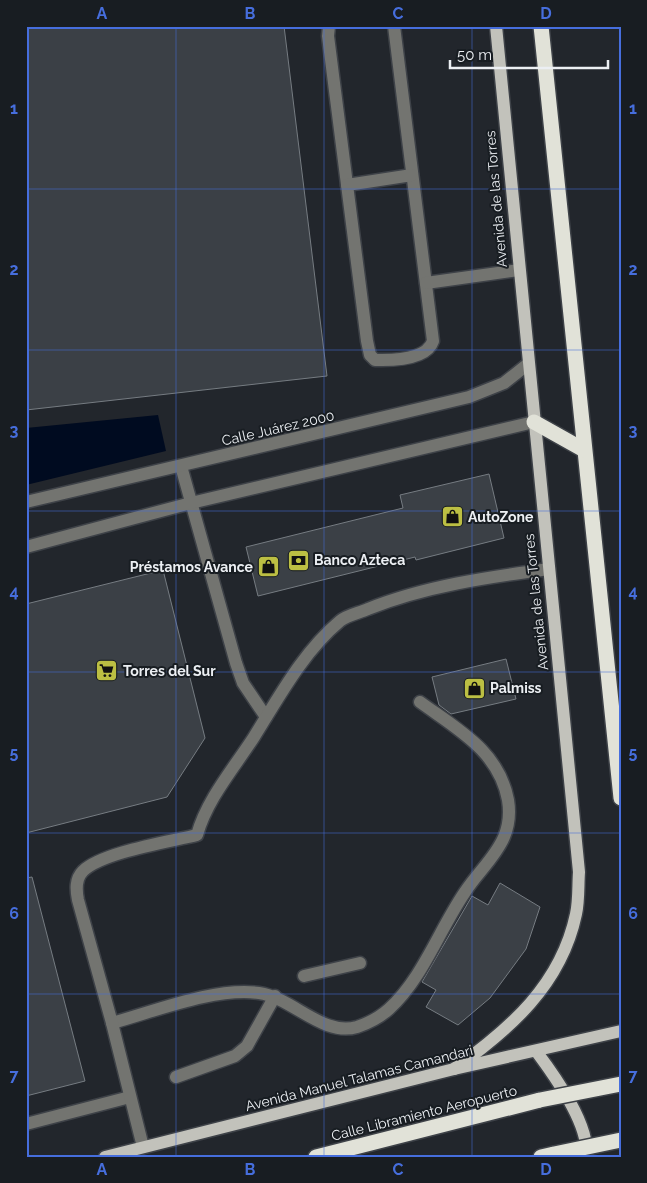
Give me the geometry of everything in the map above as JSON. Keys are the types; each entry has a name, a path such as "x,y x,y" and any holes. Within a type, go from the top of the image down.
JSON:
{"highway":[{"path":"542,26 621,798"},
{"path":"534,422 584,450"},
{"name":"Calle Libramiento Aeropuerto","path":"316,1157 540,1100 621,1084"},
{"path":"548,1155 621,1140"}],"main road":[{"name":"Avenida de las Torres","path":"454,1069 510,1026 530,1005 552,975 576,913 579,872 496,26"},
{"name":"Avenida Manuel Talamas Camandari","path":"105,1157 454,1069 621,1031"},
{"path":"536,1051 554,1076 579,1121 584,1135 586,1157"}],"street":[{"path":"329,26 367,341 370,355 375,360 394,360 424,352 431,346 432,330 394,26"},
{"path":"347,185 412,175"},
{"path":"426,283 519,270"},
{"name":"Calle Juárez 2000","path":"26,502 468,397 504,383 528,364"},
{"path":"26,547 191,503 534,422"},
{"path":"181,466 243,683 266,718"},
{"path":"143,1147 78,900 76,888 78,878 83,871 101,861 197,835 209,806 289,681 315,648 342,620 392,599 506,574 550,569"},
{"path":"112,1024 182,1004 234,992 275,996 317,1021 337,1027 354,1028 374,1021 404,993 465,892 499,847 504,836 508,818 508,802 497,767 477,744 420,702"},
{"path":"304,976 360,963"},
{"path":"176,1077 235,1056 247,1046 275,996"},
{"path":"26,1124 130,1097"}],"water":[{"path":"158,415 166,451 26,485 26,428"}],"building":[{"path":"26,26 284,26 327,376 26,410"},
{"path":"489,474 504,538 416,560 415,557 258,596 246,547 403,508 400,495"},
{"name":"Torres del Sur","path":"163,570 205,738 167,797 26,833 26,604"},
{"name":"Palmiss","path":"506,659 516,699 451,714 439,705 432,677"},
{"path":"32,877 85,1081 26,1096 26,878"},
{"path":"500,883 540,907 526,949 490,998 458,1025 426,1007 436,990 422,982 472,896 488,905"}],"place":[{"name":"AutoZone","path":"452,517"},
{"name":"Banco Azteca","path":"298,560"},
{"name":"Préstamos Avance","path":"269,567"},
{"name":"Torres del Sur","path":"107,671"},
{"name":"Palmiss","path":"474,688"}]}
